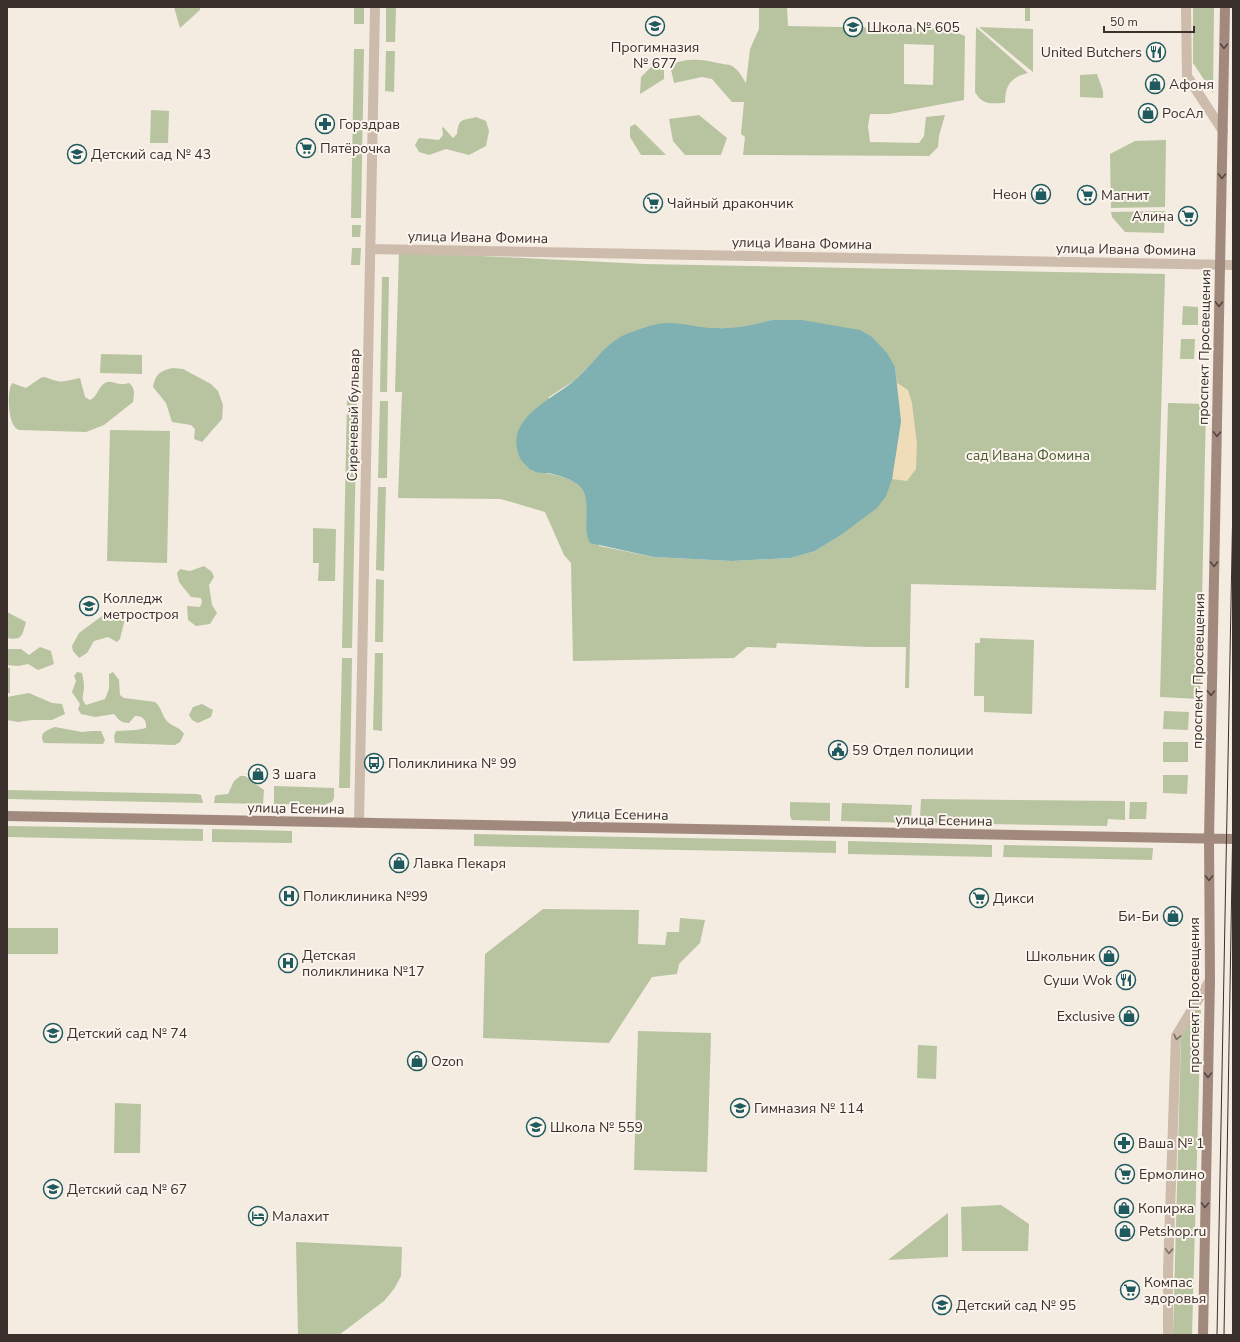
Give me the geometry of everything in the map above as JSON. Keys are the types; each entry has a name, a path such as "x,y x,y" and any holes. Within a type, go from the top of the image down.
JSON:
{"main road":[{"name":"проспект Просвещения","path":"1202,1335 1210,980 1208,839 1225,7"},
{"name":"улица Есенина","path":"7,816 1233,839"}],"street":[{"name":"Сиреневый бульвар","path":"359,823 375,7"},
{"path":"1186,7 1187,76 1223,131"},
{"name":"улица Ивана Фомина","path":"370,249 1233,265"},
{"path":"1168,1335 1168,1272 1176,1036 1210,980"}],"green space":[{"path":"174,7 200,7 200,10 180,28"},
{"path":"354,7 364,7 364,24 354,24"},
{"path":"386,7 396,7 395,42 386,42"},
{"path":"759,7 787,7 788,26 948,29 965,36 964,100 889,114 870,114 868,126 870,142 919,143 924,136 926,117 945,115 939,136 938,147 929,156 743,155 745,137 741,134 744,102 732,102 712,79 702,77 674,83 670,65 682,61 693,60 729,65 737,70 746,83 750,49 759,29","holes":["904,44 934,45 933,85 904,84"]},
{"path":"1025,7 1030,7 1030,21 1025,21"},
{"path":"1193,7 1214,7 1213,93 1193,63"},
{"path":"976,27 1028,73 1017,77 1010,83 1006,91 1005,103 984,102 975,92"},
{"path":"979,27 1033,29 1033,72 1028,68"},
{"path":"354,49 364,49 361,218 351,218"},
{"path":"386,51 395,51 394,92 385,91"},
{"path":"653,65 664,67 664,79 640,94 641,77"},
{"path":"1097,74 1103,91 1103,98 1080,97 1080,75"},
{"path":"151,110 169,111 168,143 150,143"},
{"path":"699,115 727,138 721,155 685,155 673,141 669,119"},
{"path":"476,117 486,121 489,131 486,146 469,155 446,149 429,155 419,152 415,145 419,138 439,140 443,135 443,127 453,138 457,134 459,125 462,121"},
{"path":"635,124 666,155 641,155 630,137 630,127"},
{"path":"1166,140 1165,207 1111,208 1110,154 1135,141"},
{"path":"1165,211 1164,233 1125,232 1112,217 1111,212"},
{"path":"352,225 361,225 360,237 352,237"},
{"path":"352,248 361,248 360,265 351,265"},
{"name":"сад Ивана Фомина","path":"399,252 645,264 1165,274 1156,590 911,584 909,688 905,688 906,647 777,643 776,648 747,647 734,658 573,661 571,563 564,555 545,512 501,499 398,498 402,392 395,392","holes":["772,320 895,367 901,421 841,535 815,551 791,558 732,561 654,557 599,546 589,505 583,491 579,486 563,477 532,471 549,397 575,380 620,337 714,328 734,328"]},
{"path":"382,277 389,277 387,392 380,392"},
{"path":"1183,306 1198,307 1198,325 1182,325"},
{"path":"1181,339 1195,339 1194,359 1180,359"},
{"path":"101,354 142,355 142,374 100,373"},
{"path":"173,368 183,369 211,384 218,391 223,405 222,419 202,442 194,439 195,429 191,425 172,422 166,403 153,387 159,373"},
{"path":"42,377 55,381 66,381 80,378 85,397 90,400 107,382 120,384 129,383 134,390 133,402 104,425 86,432 19,430 15,428 10,417 10,387 12,383 26,388"},
{"path":"347,399 357,399 352,648 342,648"},
{"path":"380,401 388,401 387,478 378,478"},
{"path":"1168,403 1206,404 1200,699 1160,697"},
{"path":"110,430 170,431 167,563 107,561"},
{"path":"378,487 386,487 384,571 376,570"},
{"path":"313,528 336,529 335,581 318,581 319,563 313,563"},
{"path":"204,566 212,572 214,577 209,585 212,605 217,613 210,624 196,626 188,620 187,606 200,607 202,602 201,598 191,597 179,582 177,573 180,569 190,571"},
{"path":"376,579 384,580 383,642 375,642"},
{"path":"120,610 125,619 120,639 117,642 108,637 94,641 87,653 79,658 73,651 72,646 79,633 106,613"},
{"path":"7,612 26,622 19,638 7,638"},
{"path":"980,638 1034,640 1032,714 984,712 984,696 974,696 975,643 980,643"},
{"path":"40,647 51,651 54,664 38,670 28,664 18,666 7,665 7,649 21,649 29,655"},
{"path":"375,653 383,653 382,731 373,730"},
{"path":"342,658 352,658 350,788 339,788"},
{"path":"7,668 10,668 10,693 7,693"},
{"path":"77,672 82,673 84,685 83,699 86,705 105,699 109,689 109,674 113,672 119,680 120,695 124,698 155,702 167,721 181,730 184,734 180,742 175,745 115,743 114,736 116,731 146,728 145,721 140,717 135,716 129,723 126,723 120,721 114,714 95,717 81,714 78,709 80,704 72,692 76,681 74,676"},
{"path":"29,693 52,703 62,704 65,714 52,720 18,722 7,720 7,697"},
{"path":"202,704 213,710 211,717 198,723 192,720 189,715 193,707"},
{"path":"1164,711 1189,712 1188,730 1163,729"},
{"path":"55,727 82,732 101,731 105,740 103,744 44,743 42,737 44,732"},
{"path":"1163,742 1188,742 1188,762 1163,762"},
{"path":"1163,775 1188,775 1187,794 1163,793"},
{"path":"240,776 245,776 264,790 263,804 214,803 215,796 228,794 234,781"},
{"path":"274,786 334,788 334,798 332,802 324,805 274,804"},
{"path":"7,790 197,794 201,795 203,803 7,799"},
{"path":"921,799 1125,801 1125,820 1108,819 1107,826 922,823 920,818"},
{"path":"790,802 830,803 830,821 792,820 790,816"},
{"path":"1130,802 1147,802 1146,819 1129,819"},
{"path":"842,803 912,805 911,818 909,823 841,821"},
{"path":"7,826 203,829 203,841 7,837"},
{"path":"212,829 292,831 292,843 212,842"},
{"path":"474,834 836,841 836,853 474,846"},
{"path":"848,841 992,845 992,857 848,854"},
{"path":"1004,845 1153,848 1152,860 1003,857"},
{"path":"543,909 639,910 638,944 665,945 667,932 679,932 680,918 705,920 700,943 679,964 677,974 652,977 609,1043 483,1038 485,954"},
{"path":"7,928 58,928 58,954 7,954"},
{"path":"1196,1010 1201,1010 1192,1335 1173,1335 1181,1037"},
{"path":"638,1031 711,1033 707,1172 634,1170"},
{"path":"918,1045 937,1046 936,1079 917,1078"},
{"path":"115,1103 141,1104 140,1153 114,1153"},
{"path":"1001,1205 1029,1224 1028,1251 962,1251 961,1207"},
{"path":"948,1213 948,1257 888,1260"},
{"path":"296,1242 402,1247 401,1276 394,1289 384,1301 339,1335 298,1335"}],"sand":[{"path":"896,382 908,390 912,403 917,444 916,469 907,481 892,479 901,421"}],"water":[{"path":"772,320 802,320 860,330 872,337 887,353 895,367 901,421 892,479 886,496 877,508 841,535 815,551 791,558 732,561 654,557 590,543 586,529 586,501 581,488 574,482 565,478 548,473 538,473 533,471 520,458 516,444 518,432 524,421 544,402 582,374 608,346 620,337 653,325 664,323 708,328 729,328 758,324"}],"tram line":[{"path":"1217,1335 1233,499"},
{"path":"1224,1335 1233,816"}],"place":[{"name":"Прогимназия № 677","path":"655,26"},
{"name":"Школа № 605","path":"853,27"},
{"name":"United Butchers","path":"1156,52"},
{"name":"Афоня","path":"1155,84"},
{"name":"РосАл","path":"1148,113"},
{"name":"Горздрав","path":"325,124"},
{"name":"Пятёрочка","path":"306,148"},
{"name":"Детский сад № 43","path":"77,154"},
{"name":"Неон","path":"1041,194"},
{"name":"Магнит","path":"1087,195"},
{"name":"Чайный дракончик","path":"653,203"},
{"name":"Алина","path":"1188,216"},
{"name":"Колледж метростроя","path":"89,606"},
{"name":"59 Отдел полиции","path":"838,750"},
{"name":"Поликлиника № 99","path":"374,763"},
{"name":"3 шага","path":"258,774"},
{"name":"Лавка Пекаря","path":"399,863"},
{"name":"Поликлиника №99","path":"289,896"},
{"name":"Дикси","path":"979,898"},
{"name":"Би-Би","path":"1173,916"},
{"name":"Школьник","path":"1109,956"},
{"name":"Детская поликлиника №17","path":"288,963"},
{"name":"Суши Wok","path":"1126,980"},
{"name":"Exclusive","path":"1129,1016"},
{"name":"Детский сад № 74","path":"53,1033"},
{"name":"Ozon","path":"417,1061"},
{"name":"Гимназия № 114","path":"740,1108"},
{"name":"Школа № 559","path":"536,1127"},
{"name":"Ваша № 1","path":"1124,1143"},
{"name":"Ермолино","path":"1125,1174"},
{"name":"Детский сад № 67","path":"53,1189"},
{"name":"Копирка","path":"1124,1208"},
{"name":"Малахит","path":"258,1216"},
{"name":"Petshop.ru","path":"1125,1231"},
{"name":"Компас здоровья","path":"1130,1290"},
{"name":"Детский сад № 95","path":"942,1305"}]}
